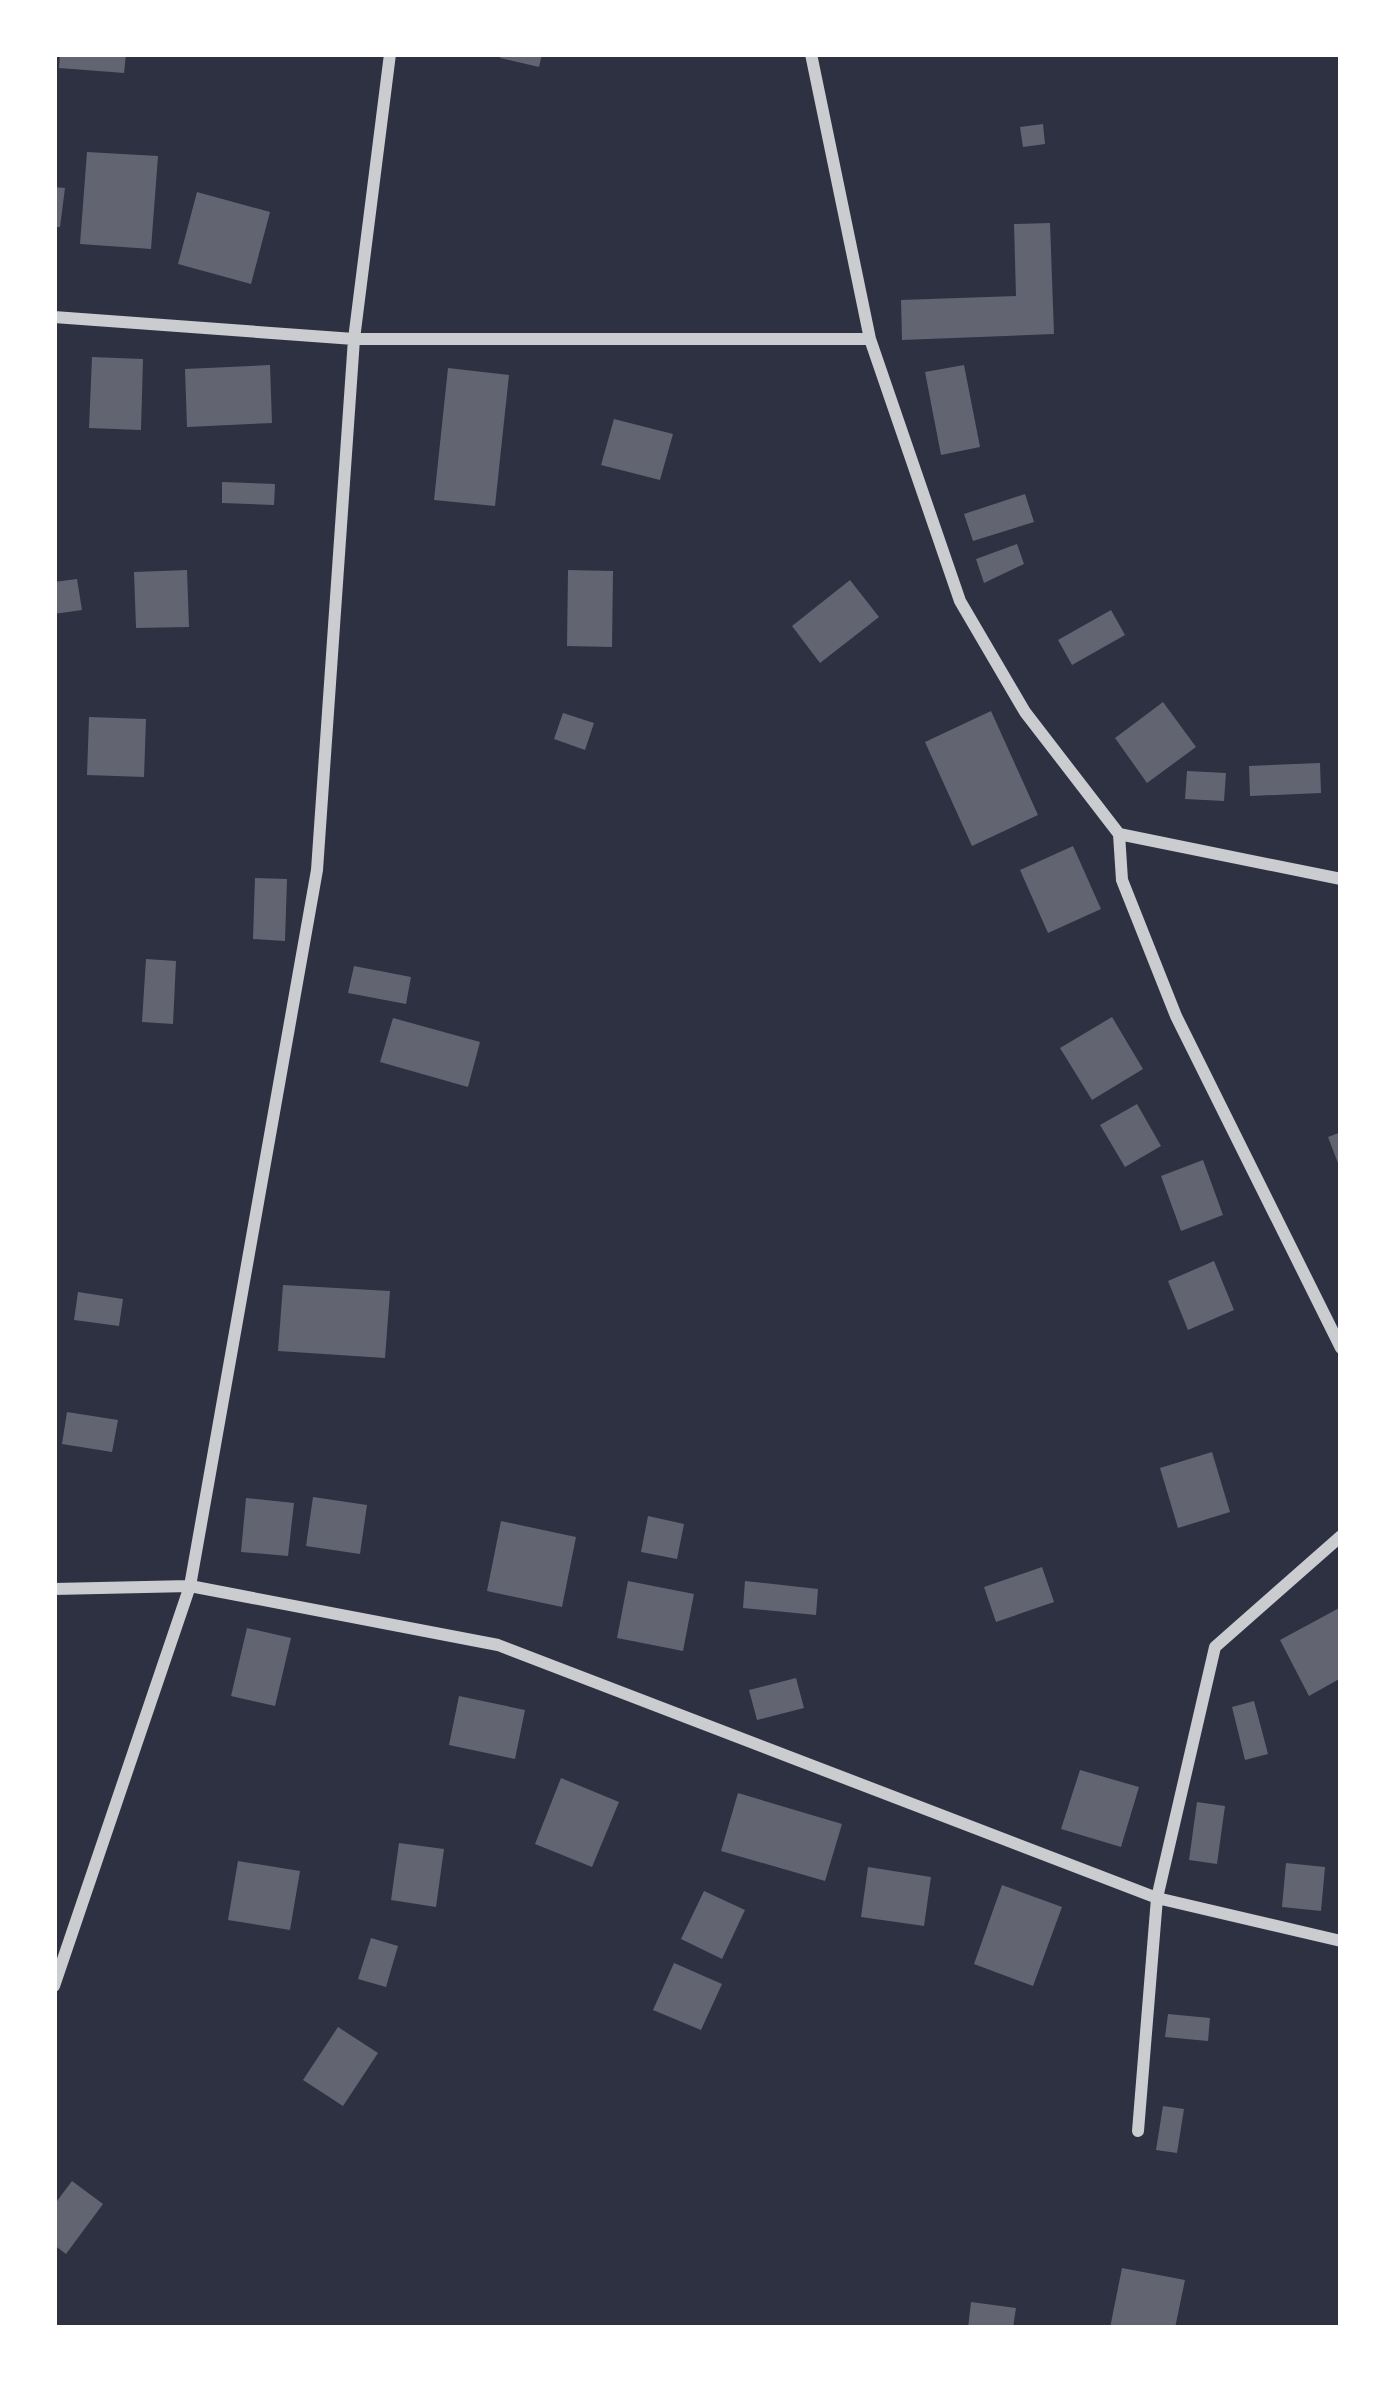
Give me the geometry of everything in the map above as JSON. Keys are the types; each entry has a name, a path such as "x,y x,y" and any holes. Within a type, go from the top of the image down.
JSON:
{"street":[{"path":"54,1986 190,1586 317,870 353,339 390,54"},
{"path":"811,54 871,339 960,601 1025,712 1119,834 1122,880 1176,1016 1341,1348"},
{"path":"54,317 353,339 871,339"},
{"path":"1119,834 1341,879"},
{"path":"1138,2131 1157,1898 1215,1647 1341,1536"},
{"path":"54,1589 190,1586 498,1645 1157,1898 1341,1941"}],"building":[{"path":"60,54 126,54 124,73 59,68"},
{"path":"501,54 542,54 539,67 500,58"},
{"path":"1043,124 1045,144 1023,147 1020,127"},
{"path":"87,152 158,156 151,249 80,244"},
{"path":"54,187 65,188 60,227 54,227"},
{"path":"197,192 270,212 251,284 178,264"},
{"path":"1050,223 1054,334 902,340 901,300 1016,296 1014,224"},
{"path":"92,357 143,359 141,430 89,428"},
{"path":"270,365 272,423 187,427 185,369"},
{"path":"964,365 980,447 941,455 925,372"},
{"path":"448,368 509,375 495,506 434,500"},
{"path":"614,419 673,434 660,480 601,465"},
{"path":"222,482 275,484 274,505 222,503"},
{"path":"1025,494 1034,522 973,541 964,514"},
{"path":"1017,544 1024,564 984,583 976,559"},
{"path":"187,570 189,627 136,628 134,572"},
{"path":"568,570 613,571 612,647 567,646"},
{"path":"77,579 82,610 54,614 54,582"},
{"path":"850,580 879,617 820,663 792,626"},
{"path":"1111,610 1125,635 1072,665 1058,640"},
{"path":"1163,702 1196,747 1147,783 1115,738"},
{"path":"991,711 1038,815 972,846 925,742"},
{"path":"563,713 594,723 585,750 554,739"},
{"path":"89,717 146,719 144,777 87,775"},
{"path":"1320,763 1321,793 1250,796 1249,766"},
{"path":"1187,771 1226,773 1224,801 1185,799"},
{"path":"1073,846 1101,909 1048,933 1020,870"},
{"path":"255,878 287,879 285,941 253,939"},
{"path":"146,959 176,961 173,1024 142,1022"},
{"path":"354,966 411,977 406,1004 348,993"},
{"path":"1112,1017 1143,1069 1092,1100 1060,1048"},
{"path":"393,1018 480,1042 468,1087 380,1062"},
{"path":"1137,1104 1161,1146 1125,1167 1100,1125"},
{"path":"1341,1132 1341,1171 1328,1137"},
{"path":"1203,1160 1223,1215 1181,1231 1161,1176"},
{"path":"1214,1261 1234,1310 1188,1330 1168,1281"},
{"path":"283,1285 390,1291 385,1358 278,1351"},
{"path":"78,1292 123,1299 119,1326 74,1320"},
{"path":"67,1412 118,1420 112,1452 62,1444"},
{"path":"1212,1452 1230,1512 1178,1528 1160,1468"},
{"path":"313,1497 367,1505 360,1554 306,1546"},
{"path":"246,1498 294,1503 288,1556 241,1552"},
{"path":"648,1516 684,1524 677,1559 641,1552"},
{"path":"501,1521 576,1537 562,1607 487,1591"},
{"path":"1042,1567 1054,1602 996,1622 984,1587"},
{"path":"628,1581 694,1594 683,1651 617,1638"},
{"path":"745,1581 818,1589 816,1615 743,1608"},
{"path":"1341,1607 1341,1678 1309,1696 1280,1640"},
{"path":"247,1628 291,1638 275,1706 231,1696"},
{"path":"796,1678 804,1708 757,1720 749,1690"},
{"path":"459,1696 525,1710 515,1759 449,1745"},
{"path":"1254,1701 1268,1754 1245,1760 1232,1707"},
{"path":"1080,1770 1139,1787 1121,1847 1061,1829"},
{"path":"561,1778 619,1802 592,1867 535,1844"},
{"path":"738,1793 842,1824 825,1881 721,1851"},
{"path":"1197,1802 1225,1806 1217,1864 1189,1860"},
{"path":"399,1843 444,1849 436,1907 391,1900"},
{"path":"238,1861 300,1871 290,1930 228,1920"},
{"path":"1286,1863 1325,1867 1321,1911 1282,1907"},
{"path":"868,1867 931,1877 924,1926 861,1917"},
{"path":"1002,1885 1062,1907 1033,1986 974,1964"},
{"path":"704,1891 745,1910 722,1959 681,1939"},
{"path":"371,1938 398,1946 386,1987 358,1979"},
{"path":"674,1963 722,1984 701,2030 653,2010"},
{"path":"1168,2014 1210,2018 1208,2041 1165,2037"},
{"path":"338,2027 378,2053 343,2106 303,2080"},
{"path":"1163,2106 1184,2109 1177,2153 1156,2150"},
{"path":"72,2181 103,2204 66,2254 54,2245 54,2205"},
{"path":"1122,2268 1185,2280 1175,2328 1110,2328"},
{"path":"971,2302 1016,2308 1013,2328 968,2328"}]}
